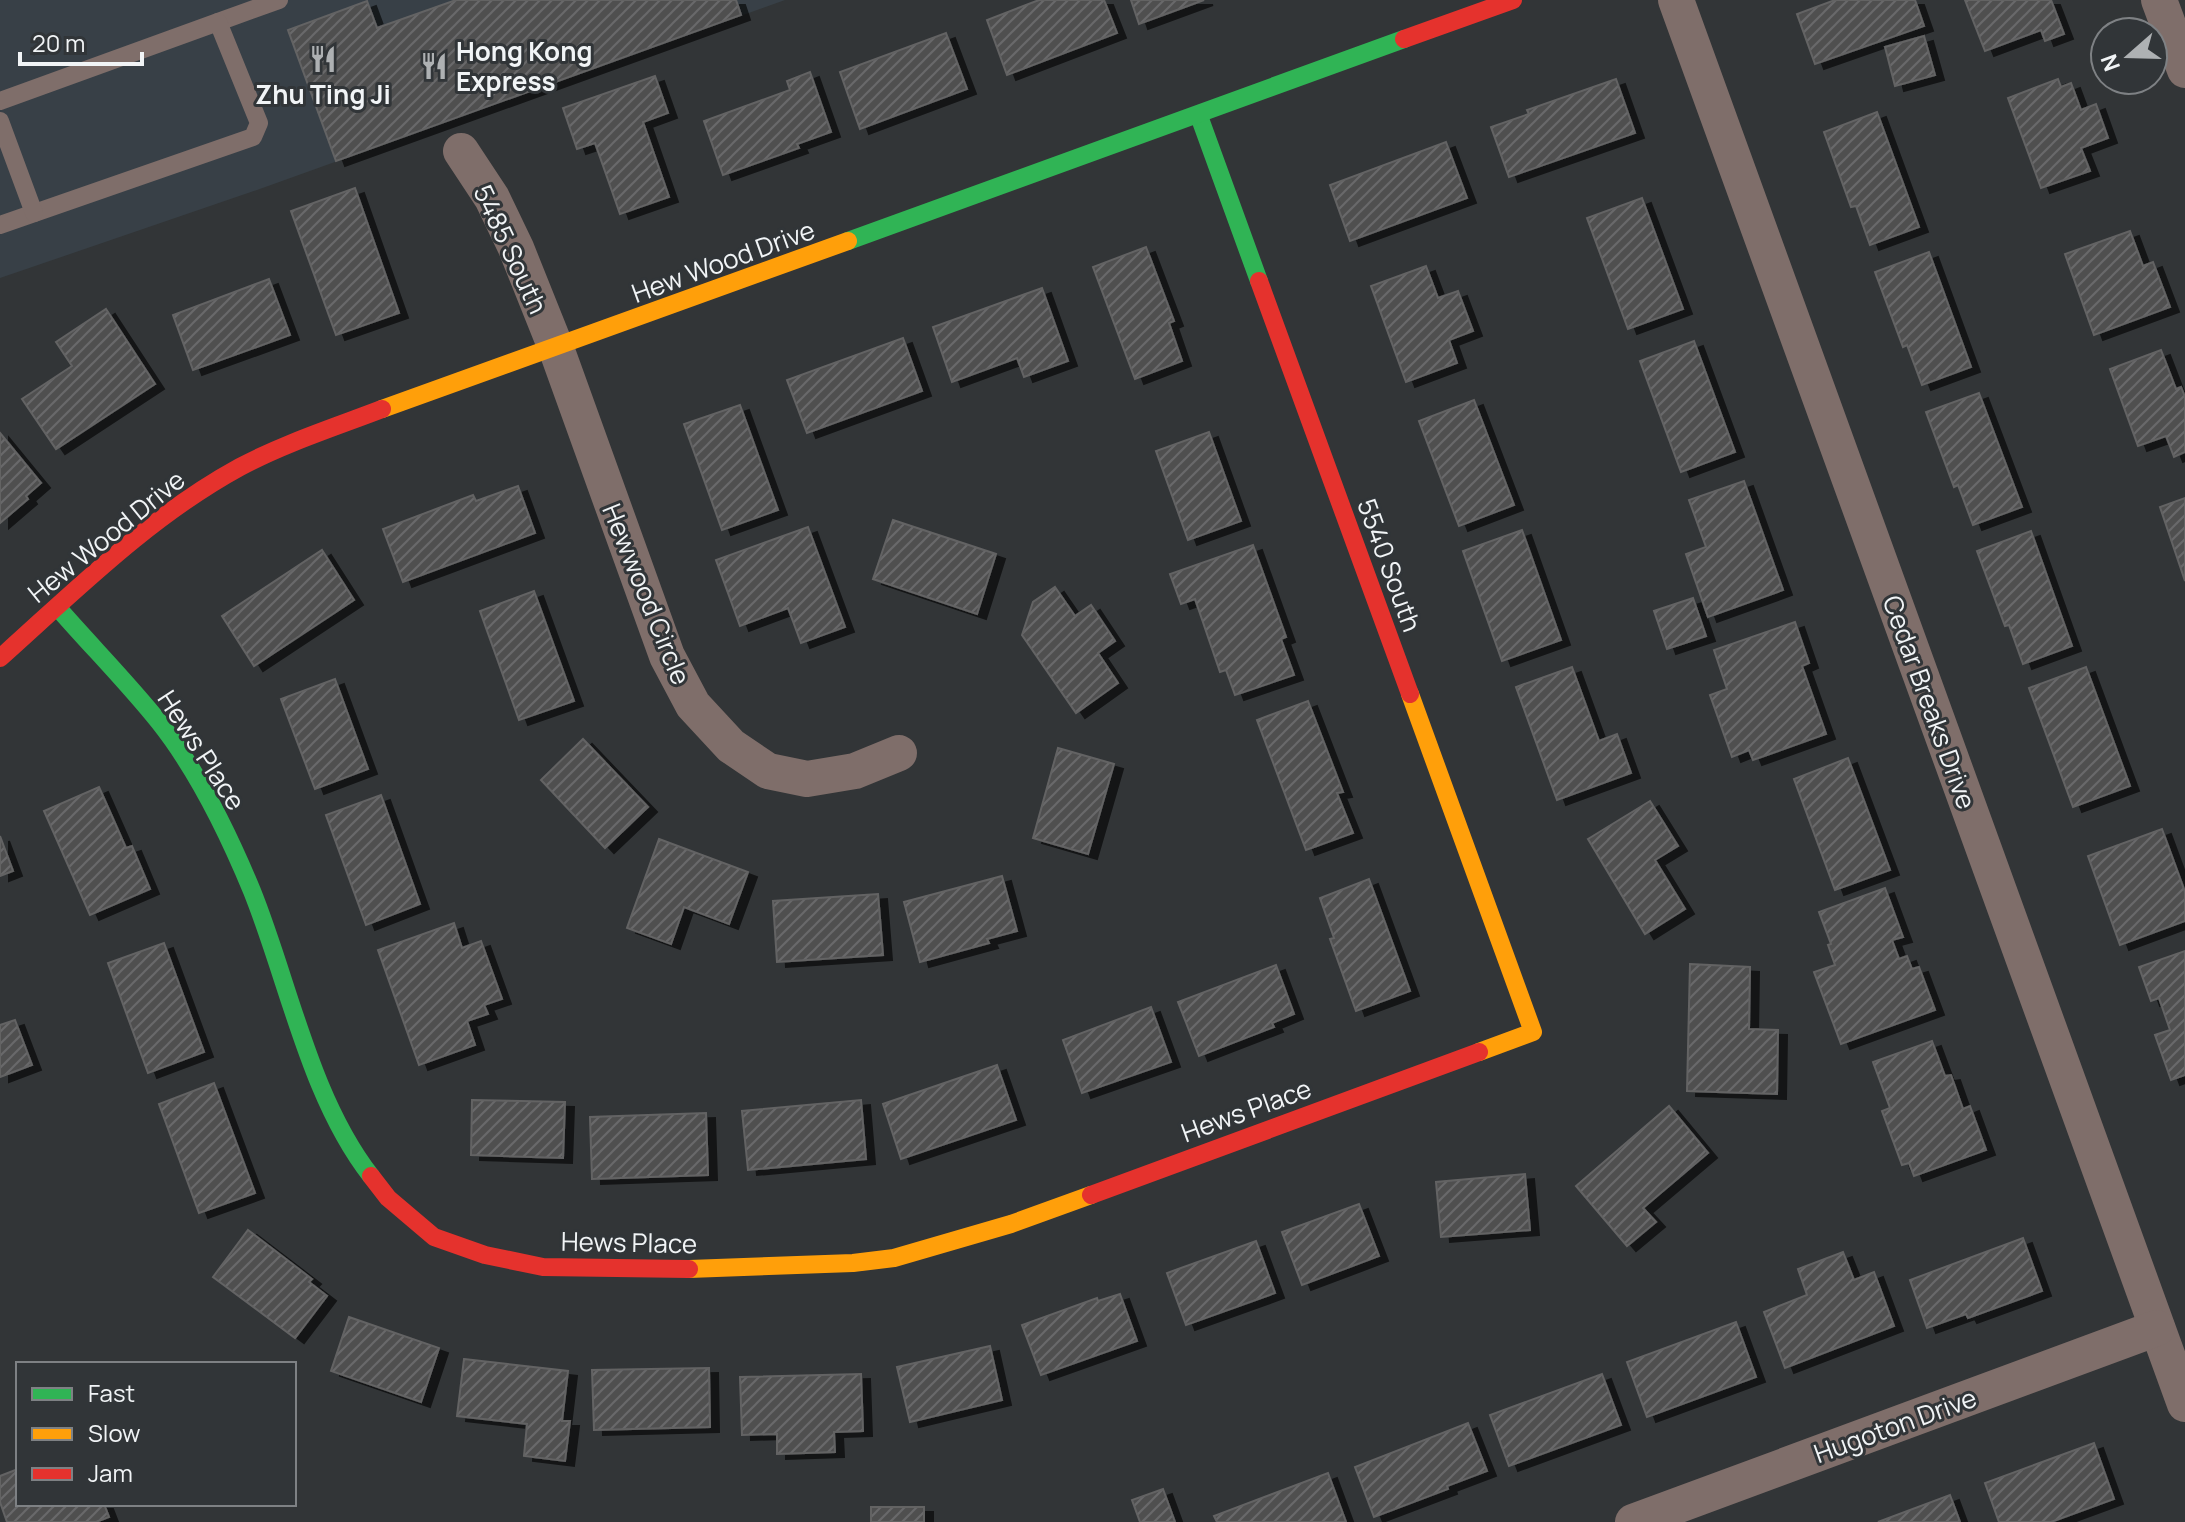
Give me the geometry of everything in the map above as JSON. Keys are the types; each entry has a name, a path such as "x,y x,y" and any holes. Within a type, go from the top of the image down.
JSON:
{"street":[{"name":"Hew Wood Drive","path":"0,658 149,529 194,495 242,466 331,428 1513,0"},
{"name":"Cedar Breaks Drive","path":"1676,0 2185,1404"},
{"path":"2159,0 2185,70"},
{"name":"5540 South","path":"1199,116 1533,1032"},
{"name":"5485 South","path":"461,151 492,198 556,348"},
{"name":"Hewwood Circle","path":"556,348 667,656 693,705 731,746 768,771 807,779 855,771 899,753"},
{"name":"Hews Place","path":"58,608 160,723 209,799 252,891 327,1102 352,1152 388,1198 434,1237 485,1255 543,1267 715,1269 853,1263 894,1258 1011,1224 1533,1032"},
{"name":"Hugoton Drive","path":"1633,1522 1691,1512 2157,1328"}],"lane":[{"path":"0,101 279,0"},
{"path":"0,225 253,137 259,123 218,22"},
{"path":"0,121 34,213"}],"shaded area":[{"path":"0,0 785,0 257,190 0,278"}],"building":[{"path":"456,0 736,0 741,15 336,161 288,30 367,1 377,28"},
{"path":"1039,0 1104,0 1117,33 1007,75 987,20"},
{"path":"1131,0 1204,0 1139,24"},
{"path":"1835,0 1915,0 1924,26 1815,64 1797,14"},
{"path":"1965,0 2051,0 2064,34 2045,41 2041,30 1985,51"},
{"path":"946,33 967,89 860,129 840,72"},
{"path":"1924,36 1935,75 1895,86 1885,47"},
{"path":"810,72 831,132 797,144 799,148 723,175 704,121 790,90 787,81"},
{"path":"655,76 668,113 643,122 669,197 620,214 595,143 577,149 563,108"},
{"path":"1616,79 1635,133 1509,177 1491,127 1529,114 1527,110"},
{"path":"2058,79 2061,87 2071,83 2081,110 2096,104 2108,138 2081,148 2090,171 2041,188 2008,98"},
{"path":"1877,112 1919,227 1870,245 1856,206 1851,207 1824,132"},
{"path":"1446,142 1467,198 1350,241 1330,185"},
{"path":"355,188 399,313 336,335 291,211"},
{"path":"1642,198 1683,309 1628,329 1587,218"},
{"path":"2130,231 2143,266 2153,262 2170,307 2094,335 2065,254"},
{"path":"1146,247 1174,321 1169,323 1182,361 1135,379 1093,267"},
{"path":"1929,252 1971,367 1922,385 1907,345 1903,347 1875,272"},
{"path":"1426,266 1438,298 1458,291 1473,331 1449,340 1457,363 1406,382 1371,286"},
{"path":"269,279 290,335 193,370 173,315"},
{"path":"1042,288 1068,361 1024,377 1017,358 952,382 933,327"},
{"path":"106,309 155,384 56,449 22,399 72,366 56,342"},
{"path":"903,338 922,391 807,433 787,380"},
{"path":"1694,341 1735,452 1681,472 1640,361"},
{"path":"2161,350 2176,389 2181,387 2185,397 2185,452 2174,457 2166,436 2138,446 2110,369"},
{"path":"1979,393 2022,507 1973,525 1958,485 1954,487 1926,412"},
{"path":"1474,400 1514,505 1459,526 1419,421"},
{"path":"740,405 778,510 722,530 684,424"},
{"path":"1209,432 1241,521 1188,540 1156,451"},
{"path":"0,433 41,483 0,523"},
{"path":"1744,481 1783,590 1708,617 1686,554 1706,547 1689,500"},
{"path":"518,486 535,533 403,582 383,529 473,495 476,501"},
{"path":"2185,498 2185,581 2160,507"},
{"path":"893,520 996,554 977,614 873,579"},
{"path":"808,527 845,627 801,643 788,608 740,626 716,560"},
{"path":"1522,530 1561,640 1502,661 1463,551"},
{"path":"2031,531 2072,646 2023,664 1977,551"},
{"path":"1253,545 1286,637 1281,639 1294,675 1235,695 1226,670 1220,672 1195,599 1181,604 1170,574"},
{"path":"322,550 354,600 254,666 222,616"},
{"path":"1055,587 1075,616 1091,605 1115,641 1098,653 1118,683 1076,713 1022,635 1033,602"},
{"path":"534,591 574,701 519,720 480,611"},
{"path":"1693,598 1706,636 1667,649 1654,611"},
{"path":"1795,622 1809,663 1802,666 1826,734 1753,760 1749,750 1732,757 1710,695 1727,689 1714,650"},
{"path":"1572,667 1599,741 1617,734 1631,773 1557,800 1516,687"},
{"path":"2086,667 2130,786 2073,807 2029,688"},
{"path":"335,679 368,769 315,789 281,699"},
{"path":"1308,701 1343,792 1337,793 1353,833 1306,850 1257,720"},
{"path":"583,739 648,807 605,848 541,780"},
{"path":"1058,748 1114,764 1088,854 1033,838"},
{"path":"1848,758 1890,870 1835,890 1794,779"},
{"path":"99,787 126,848 132,846 150,889 90,915 44,811"},
{"path":"381,795 420,904 366,925 326,815"},
{"path":"1650,801 1678,846 1655,860 1685,909 1645,934 1588,839"},
{"path":"2162,829 2185,892 2185,921 2120,945 2088,856"},
{"path":"0,836 13,871 0,876"},
{"path":"659,839 748,872 729,924 684,907 671,944 627,928"},
{"path":"1002,876 1017,931 987,939 989,943 920,962 904,902"},
{"path":"1369,879 1410,991 1356,1011 1330,939 1334,938 1320,898"},
{"path":"1885,888 1903,937 1892,940 1899,959 1907,956 1912,969 1919,967 1935,1010 1841,1044 1814,972 1835,965 1819,912"},
{"path":"878,894 883,955 777,962 773,901"},
{"path":"454,923 462,948 481,941 502,999 484,1005 488,1014 467,1021 475,1045 419,1065 378,950"},
{"path":"164,943 204,1052 148,1073 108,963"},
{"path":"2185,951 2185,1075 2171,1080 2155,1035 2170,1030 2159,998 2151,1001 2139,967"},
{"path":"1690,964 1750,967 1749,1029 1778,1030 1777,1094 1687,1091"},
{"path":"1276,965 1294,1014 1272,1023 1274,1027 1199,1056 1178,1002"},
{"path":"1151,1007 1171,1062 1082,1093 1063,1040"},
{"path":"15,1020 32,1065 0,1077 0,1025"},
{"path":"1932,1041 1945,1076 1951,1075 1963,1109 1970,1106 1986,1150 1914,1176 1909,1163 1902,1165 1882,1111 1890,1108 1873,1062"},
{"path":"997,1065 1016,1120 901,1159 883,1104"},
{"path":"214,1083 255,1193 199,1213 159,1104"},
{"path":"472,1100 565,1102 563,1158 471,1155"},
{"path":"861,1100 866,1159 748,1170 742,1111"},
{"path":"1669,1106 1708,1153 1643,1208 1656,1222 1627,1246 1576,1186"},
{"path":"706,1113 708,1175 592,1179 590,1117"},
{"path":"1525,1174 1530,1230 1441,1237 1436,1182"},
{"path":"1359,1204 1379,1256 1302,1285 1282,1232"},
{"path":"248,1230 312,1279 309,1282 327,1296 295,1338 213,1277"},
{"path":"2023,1238 2042,1291 1968,1318 1966,1314 1927,1328 1910,1280"},
{"path":"1256,1241 1275,1293 1186,1325 1167,1273"},
{"path":"1843,1252 1854,1280 1874,1272 1894,1326 1785,1368 1764,1312 1807,1295 1798,1269"},
{"path":"1120,1294 1137,1341 1041,1375 1022,1325 1097,1298 1098,1301"},
{"path":"349,1317 439,1348 421,1402 331,1371"},
{"path":"1736,1322 1756,1377 1647,1417 1627,1362"},
{"path":"990,1346 1002,1400 910,1422 897,1367"},
{"path":"464,1359 568,1371 562,1421 570,1421 565,1461 524,1456 527,1424 457,1416"},
{"path":"709,1368 710,1427 594,1430 592,1370"},
{"path":"861,1374 863,1431 834,1432 835,1452 777,1454 777,1434 742,1435 740,1377"},
{"path":"1602,1374 1621,1425 1509,1466 1490,1415"},
{"path":"1468,1423 1487,1471 1374,1517 1355,1467"},
{"path":"2094,1443 2114,1499 2051,1522 1999,1522 1985,1483"},
{"path":"16,1470 16,1506 105,1506 109,1517 96,1522 7,1522 0,1502 0,1476"},
{"path":"1328,1473 1346,1522 1217,1522 1214,1516"},
{"path":"1163,1489 1175,1522 1140,1522 1132,1500"},
{"path":"1950,1495 1960,1522 1878,1522"},
{"path":"871,1507 924,1507 924,1522 871,1522"}],"traffic: fast":[{"path":"848,241 1404,39"},
{"path":"1199,116 1259,281"},
{"path":"58,608 159,722 187,761 211,803 252,891 316,1076 350,1145 371,1176"}],"traffic: slow":[{"path":"382,409 848,241"},
{"path":"1410,694 1533,1032 1479,1052"},
{"path":"689,1269 853,1263 894,1258 1011,1224 1091,1195"}],"traffic: jam":[{"path":"1404,39 1513,0"},
{"path":"1259,281 1410,694"},
{"path":"0,658 115,555 207,486 275,450 382,409"},
{"path":"1091,1195 1479,1052"},
{"path":"371,1176 388,1198 434,1237 485,1255 543,1267 689,1269"}],"place":[{"name":"Zhu Ting Ji","path":"323,59"},
{"name":"Hong Kong Express","path":"434,66"}]}
